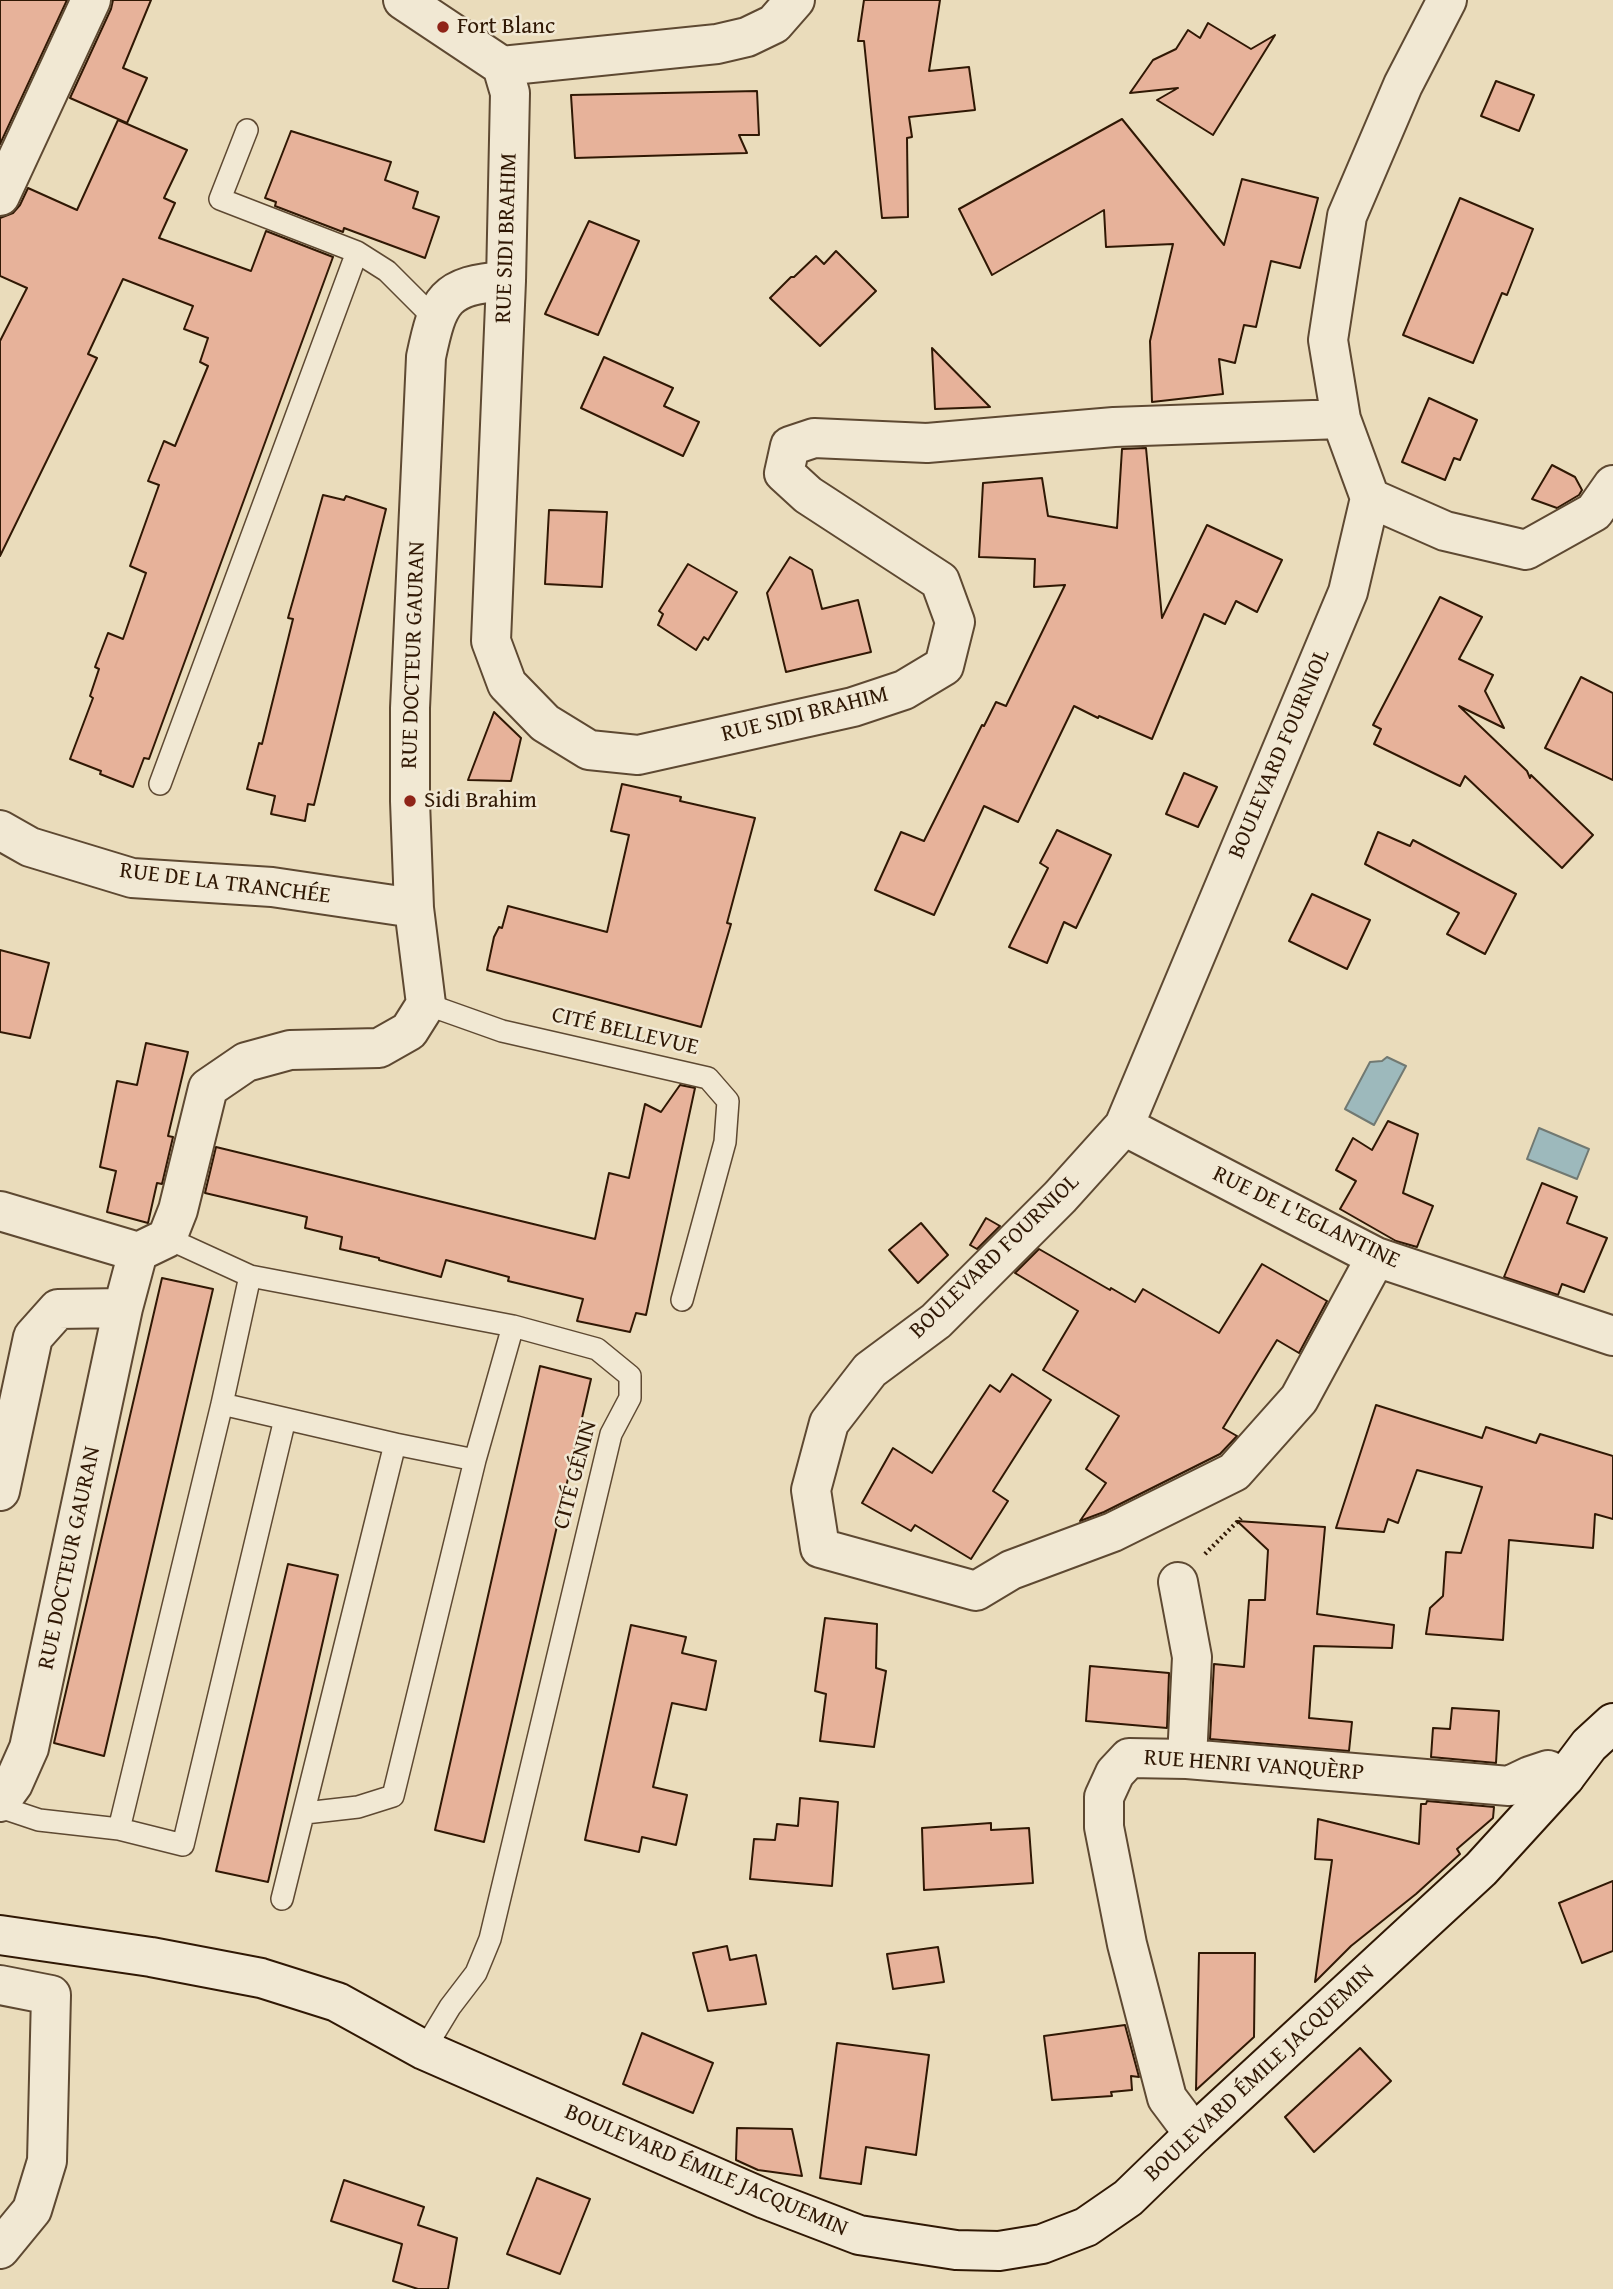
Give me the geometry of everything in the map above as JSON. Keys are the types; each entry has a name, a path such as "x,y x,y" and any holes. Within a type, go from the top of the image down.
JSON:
{"street":[{"path":"0,196 91,0"},
{"path":"403,0 502,66 717,44 747,37 774,24 795,0"},
{"path":"1447,0 1403,85 1347,216 1328,340 1341,419 1370,498 1445,531 1526,550 1594,512 1613,485"},
{"name":"RUE SIDI BRAHIM","path":"502,66 510,93 506,281 491,641 507,684 545,723 589,750 638,755 853,707 904,690 944,666 955,622 940,581 800,488 784,474 790,446 814,438 927,443 1114,427 1341,419"},
{"name":"RUE DOCTEUR GAURAN","path":"0,1804 13,1784 29,1748 123,1308 152,1245 178,1210 208,1088 246,1062 290,1051 379,1048 409,1031 426,1004 414,908 410,708 426,357 435,318 450,294 482,282 506,281"},
{"name":"BOULEVARD FOURNIOL","path":"1370,498 1348,592 1124,1126 1060,1198 936,1321 870,1370 829,1423 811,1490 820,1548 976,1591 1011,1570 1113,1532 1234,1472 1299,1399 1376,1257"},
{"name":"RUE DE LA TRANCHÉE","path":"0,830 30,847 132,878 272,887 414,908"},
{"name":"RUE DE L'EGLANTINE","path":"1124,1126 1376,1257 1613,1336"},
{"path":"0,1211 152,1245"},
{"path":"0,1491 33,1337 58,1309 123,1308"},
{"path":"1178,1582 1192,1657 1186,1759"},
{"name":"BOULEVARD ÉMILE JACQUEMIN","path":"0,1935 150,1957 261,1978 337,2002 424,2050 765,2199 859,2235 956,2250 1010,2249 1042,2244 1086,2227 1128,2198 1481,1869 1565,1777 1588,1745 1613,1723"},
{"name":"RUE HENRI VANQUÈRP","path":"1194,2134 1167,2098 1127,1944 1104,1827 1104,1797 1115,1773 1129,1758 1186,1759 1509,1786 1548,1770 1565,1777"},
{"path":"0,1985 51,1996 47,2161 32,2210 0,2249"}],"lane":[{"path":"247,130 220,200 357,252 387,271 435,318"},
{"path":"160,784 357,252"},
{"name":"CITÉ BELLEVUE","path":"426,1004 502,1031 708,1078 728,1101 725,1142 682,1300"},
{"name":"CITÉ GÉNIN","path":"152,1245 250,1276 513,1326 597,1349 630,1376 630,1398 611,1434 490,1939 476,1973 450,2007 424,2050"},
{"path":"119,1829 222,1404 250,1276"},
{"path":"305,1813 358,1807 393,1796 475,1460 513,1326"},
{"path":"222,1404 475,1460"},
{"path":"0,1804 39,1820 119,1829 183,1845 285,1419"},
{"path":"282,1899 395,1444"}],"water":[{"path":"1387,1057 1406,1066 1374,1125 1345,1109 1370,1062 1382,1061"},
{"path":"1539,1128 1589,1149 1577,1179 1527,1159"}],"building":[{"path":"0,0 67,0 0,144"},
{"path":"113,0 151,0 123,68 147,78 127,123 70,98"},
{"path":"864,0 940,0 929,71 969,67 975,110 909,117 912,137 907,138 908,217 882,218 864,41 858,41"},
{"path":"1208,23 1251,49 1275,35 1213,135 1157,100 1178,88 1130,93 1153,60 1176,49 1188,30 1200,38"},
{"path":"1496,81 1534,95 1519,131 1481,116"},
{"path":"757,91 759,135 739,135 747,153 575,158 571,95"},
{"path":"1122,119 1224,245 1242,179 1318,198 1300,268 1271,261 1256,327 1244,325 1235,363 1219,359 1223,394 1152,402 1150,341 1173,244 1106,247 1104,210 992,275 959,209"},
{"path":"118,120 187,150 164,198 175,203 159,238 251,271 266,231 333,257 149,759 144,758 133,787 70,759 93,698 90,696 99,669 95,667 108,633 123,639 146,573 130,566 159,485 148,481 164,441 175,446 208,366 200,362 208,338 184,329 193,306 123,279 88,354 97,358 0,556 0,341 27,288 0,276 0,218 13,213 28,188 77,210"},
{"path":"291,131 391,162 385,180 418,192 413,208 439,217 425,258 344,228 343,232 275,206 276,202 265,198"},
{"path":"1460,198 1533,229 1507,295 1502,293 1473,363 1403,335"},
{"path":"589,221 639,241 598,335 545,314"},
{"path":"836,251 876,291 820,346 770,298 816,256 824,264"},
{"path":"932,348 990,407 935,409"},
{"path":"604,357 673,388 664,406 699,422 683,456 581,408"},
{"path":"1429,398 1477,420 1460,460 1454,458 1445,480 1402,462"},
{"path":"1146,448 1162,618 1207,525 1282,560 1257,612 1236,601 1225,624 1204,614 1152,739 1074,706 1018,822 984,806 934,915 875,890 901,832 924,841 982,725 984,726 996,702 1006,706 1065,585 1034,587 1035,559 979,557 983,483 1042,478 1048,516 1117,528 1122,449"},
{"path":"1552,465 1575,477 1582,490 1579,495 1557,508 1532,499"},
{"path":"323,495 344,500 346,496 386,509 314,805 308,804 305,821 271,814 275,796 247,789 259,743 262,744 293,619 288,618"},
{"path":"549,510 607,512 602,587 545,584"},
{"path":"790,557 812,570 822,609 858,600 871,652 786,672 767,593"},
{"path":"688,564 737,592 708,640 704,637 696,650 658,625 663,614 659,611"},
{"path":"1440,597 1482,617 1459,659 1493,675 1485,691 1504,728 1459,706 1527,771 1530,778 1531,775 1593,835 1562,868 1465,776 1460,786 1374,744 1381,729 1373,725"},
{"path":"1581,677 1613,693 1613,780 1545,748"},
{"path":"494,712 521,738 511,781 468,780"},
{"path":"1184,773 1217,787 1198,827 1166,814"},
{"path":"622,784 681,797 680,801 755,818 727,923 731,924 701,1027 487,970 494,937 499,927 502,928 508,906 607,932 629,835 611,831"},
{"path":"1057,830 1111,855 1076,928 1064,922 1047,963 1009,947 1048,868 1040,863"},
{"path":"1378,832 1410,846 1413,840 1516,894 1485,954 1447,934 1459,913 1365,864"},
{"path":"1312,894 1370,920 1347,969 1289,941"},
{"path":"0,950 49,963 30,1038 0,1032"},
{"path":"146,1043 188,1052 168,1136 173,1137 162,1184 157,1183 148,1223 107,1212 116,1171 100,1167 117,1081 137,1085"},
{"path":"680,1085 695,1088 646,1315 636,1313 630,1332 577,1321 583,1299 508,1281 509,1277 446,1260 441,1277 379,1260 340,1249 342,1237 305,1228 307,1217 205,1193 216,1147 595,1239 609,1173 629,1178 645,1104 661,1112"},
{"path":"1388,1121 1418,1134 1403,1193 1433,1206 1417,1247 1396,1241 1340,1209 1356,1181 1336,1170 1353,1138 1372,1150"},
{"path":"1542,1183 1577,1197 1567,1223 1607,1238 1584,1292 1562,1284 1558,1295 1504,1277"},
{"path":"986,1218 1000,1226 977,1249 970,1245"},
{"path":"921,1223 948,1255 918,1283 889,1250"},
{"path":"1039,1249 1135,1302 1143,1289 1219,1333 1262,1264 1327,1301 1299,1353 1277,1340 1223,1428 1237,1436 1220,1454 1104,1512 1080,1521 1106,1483 1086,1469 1119,1416 1043,1370 1078,1311 1015,1273"},
{"path":"162,1278 213,1289 104,1756 54,1743"},
{"path":"540,1366 591,1379 484,1842 435,1830"},
{"path":"1012,1374 1051,1400 993,1491 1008,1501 971,1559 915,1525 911,1531 862,1503 893,1448 932,1473 990,1385 1000,1392"},
{"path":"1376,1405 1482,1438 1486,1427 1536,1443 1540,1434 1613,1456 1613,1519 1595,1514 1593,1548 1509,1540 1503,1640 1426,1634 1430,1608 1443,1596 1446,1552 1461,1553 1482,1487 1417,1470 1398,1523 1388,1519 1384,1532 1336,1528"},
{"path":"1237,1521 1325,1527 1317,1614 1394,1625 1392,1648 1314,1646 1309,1718 1352,1722 1349,1751 1210,1739 1214,1664 1244,1667 1249,1600 1265,1600 1268,1550"},
{"path":"288,1564 338,1575 268,1882 216,1871"},
{"path":"825,1618 877,1624 876,1668 886,1671 874,1747 820,1741 826,1694 815,1691"},
{"path":"631,1625 686,1637 682,1653 716,1661 706,1710 672,1703 653,1787 687,1795 676,1845 642,1837 639,1852 585,1840"},
{"path":"1090,1666 1169,1673 1167,1728 1086,1721"},
{"path":"1452,1708 1499,1711 1496,1763 1431,1757 1433,1728 1450,1729"},
{"path":"800,1798 838,1802 832,1886 750,1879 754,1839 775,1840 777,1824 798,1826"},
{"path":"1427,1801 1494,1807 1493,1818 1457,1849 1460,1854 1416,1894 1351,1946 1315,1982 1332,1860 1315,1859 1318,1819 1419,1844 1421,1804 1426,1804"},
{"path":"991,1823 991,1830 1029,1828 1033,1883 924,1890 922,1828"},
{"path":"1613,1881 1613,1951 1582,1963 1559,1903"},
{"path":"727,1946 730,1960 756,1955 766,2004 708,2011 693,1953"},
{"path":"938,1947 944,1982 893,1989 887,1954"},
{"path":"1199,1953 1255,1953 1254,2037 1196,2090"},
{"path":"1125,2025 1139,2077 1131,2076 1132,2090 1111,2092 1112,2096 1052,2100 1044,2036"},
{"path":"642,2033 713,2063 693,2113 623,2084"},
{"path":"837,2043 929,2055 916,2155 866,2147 861,2184 820,2178"},
{"path":"1360,2048 1391,2081 1314,2152 1285,2117"},
{"path":"737,2128 792,2129 802,2176 758,2170 736,2160"},
{"path":"537,2178 590,2199 560,2274 507,2254"},
{"path":"344,2180 424,2207 418,2225 457,2238 448,2289 418,2289 393,2281 402,2244 331,2221"}],"place":[{"name":"Fort Blanc","path":"443,27"},
{"name":"Sidi Brahim","path":"410,801"}]}
